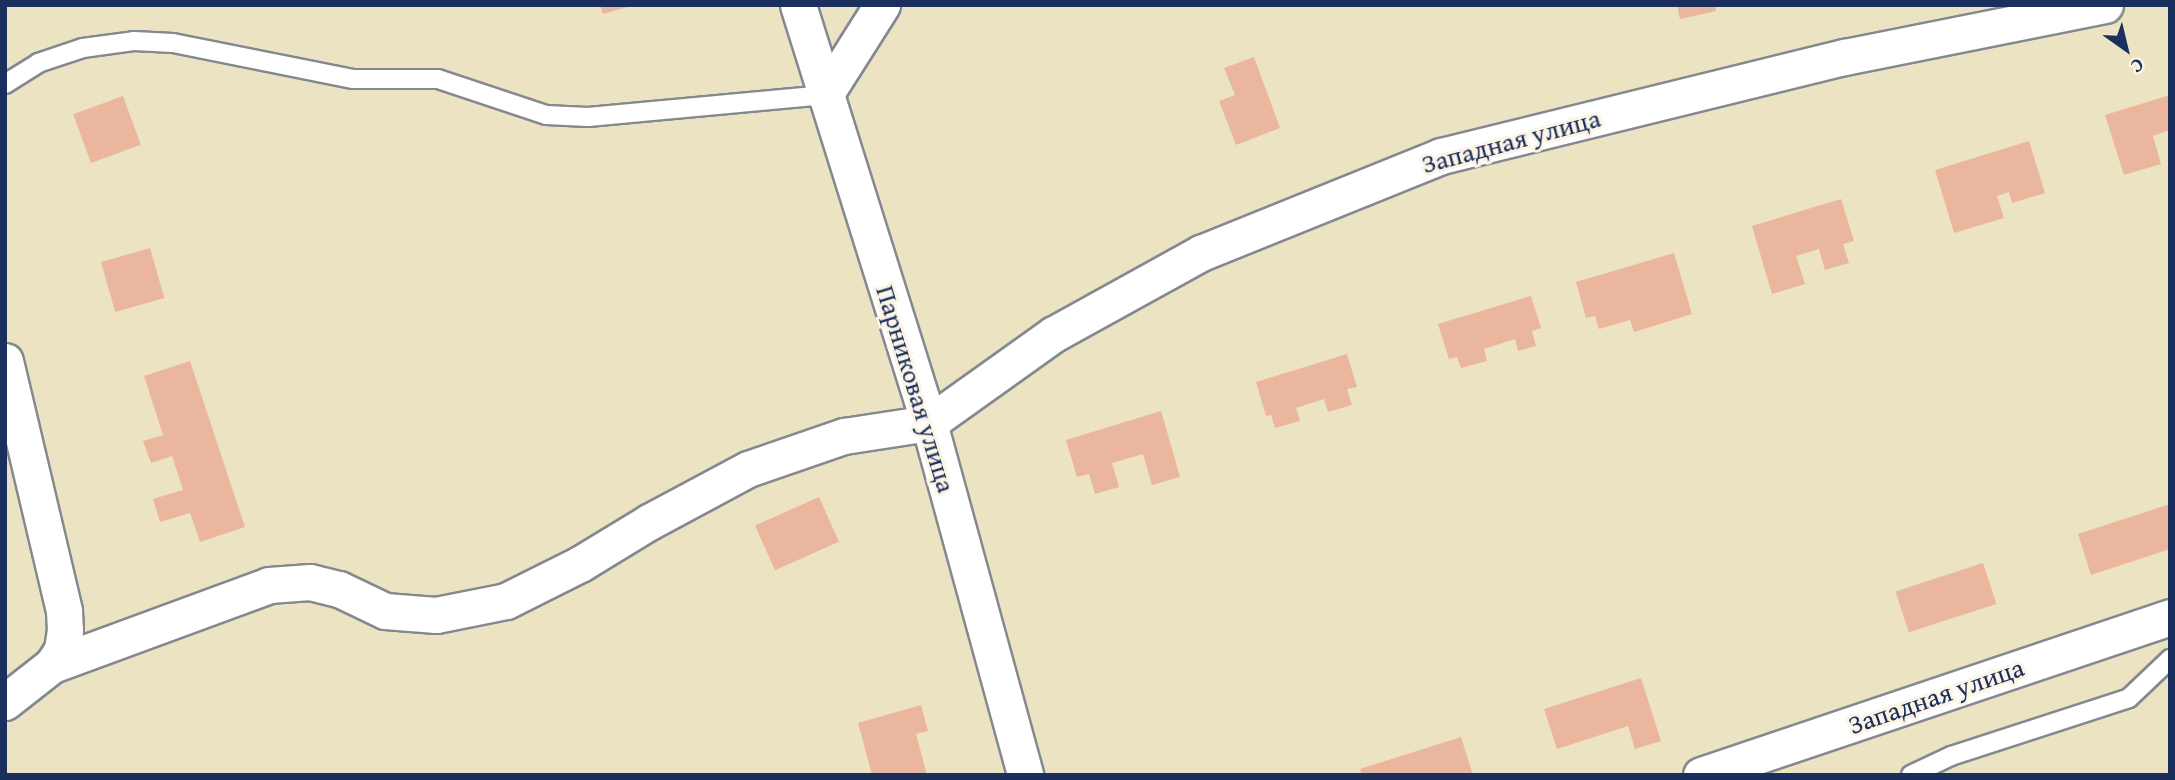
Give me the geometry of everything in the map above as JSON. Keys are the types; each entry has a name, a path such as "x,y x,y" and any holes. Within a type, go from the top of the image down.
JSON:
{"street":[{"name":"Парниковая улица","path":"798,5 929,423 1025,775"},
{"path":"825,95 883,5"},
{"name":"Западная улица","path":"929,423 1054,334 1202,253 1441,156 1845,57 2105,5"},
{"path":"5,361 64,611 62,649 52,665"},
{"path":"5,702 52,665 269,585 310,582 339,589 385,611 436,615 506,601 580,564 649,522 747,469 844,436 929,423"},
{"name":"Западная улица","path":"1701,775 2170,617"}],"lane":[{"path":"5,84 38,63 83,48 134,41 173,43 353,79 438,79 547,115 587,117 825,95"},
{"path":"1911,775 1951,756 2129,698 2170,659"}],"building":[{"path":"600,5 630,5 631,6 603,14"},
{"path":"1677,5 1715,5 1716,11 1680,19"},
{"path":"1254,57 1280,128 1236,145 1219,101 1235,95 1224,68"},
{"path":"2170,95 2170,130 2153,136 2161,164 2124,175 2105,115"},
{"path":"123,96 141,145 91,163 73,114"},
{"path":"2029,141 2045,193 2012,203 2009,192 1997,196 2004,218 1954,233 1935,170"},
{"path":"1841,199 1854,241 1843,244 1849,263 1825,270 1819,249 1796,256 1805,284 1772,294 1752,226"},
{"path":"150,248 164,298 115,312 101,262"},
{"path":"1674,253 1692,314 1634,332 1630,320 1599,329 1595,316 1586,318 1576,282"},
{"path":"1531,296 1541,328 1532,331 1536,346 1518,351 1515,339 1484,349 1487,361 1461,368 1457,357 1449,359 1438,324"},
{"path":"1347,354 1357,387 1347,389 1352,405 1328,412 1324,399 1296,408 1300,421 1275,428 1271,415 1266,416 1256,382"},
{"path":"190,361 245,527 200,542 190,513 160,522 153,499 183,490 172,456 151,463 143,441 163,435 144,376"},
{"path":"1161,411 1180,477 1152,485 1143,454 1112,463 1119,487 1095,494 1089,474 1077,477 1066,440"},
{"path":"819,497 839,542 775,570 755,525"},
{"path":"2170,504 2170,549 2091,575 2078,534"},
{"path":"1983,563 1996,604 1909,632 1896,591"},
{"path":"1641,678 1661,741 1635,749 1628,726 1557,749 1544,709"},
{"path":"921,705 928,731 916,734 927,775 872,775 858,723"},
{"path":"1461,737 1473,775 1362,775 1360,769"}]}
